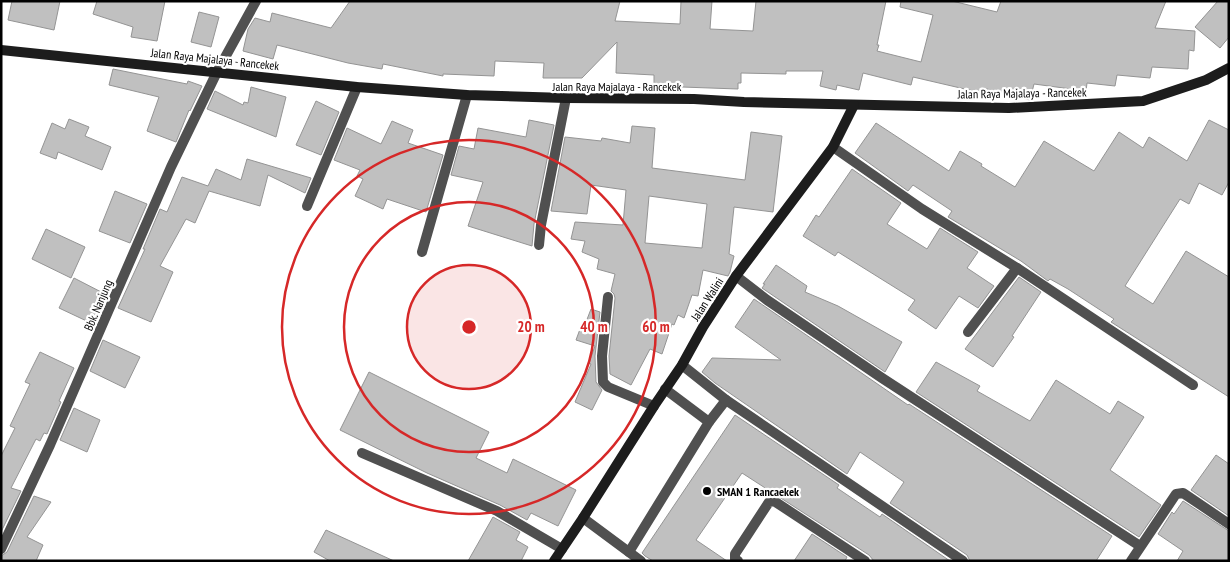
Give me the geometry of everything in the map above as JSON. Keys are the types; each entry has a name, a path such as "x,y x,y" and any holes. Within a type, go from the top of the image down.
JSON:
{"main road":[{"name":"Jalan Raya Majalaya - Rancekek","path":"1,50 357,87 467,95 1009,108 1143,101 1206,80 1229,68"},
{"name":"Jalan Walini","path":"554,561 682,365 703,327 736,276 833,147 854,105"}],"street":[{"name":"Bbk. Nanjung","path":"1,549 50,445 172,167 217,72 256,1"},
{"path":"307,206 357,87"},
{"path":"422,252 467,95"},
{"path":"539,245 541,225 566,98"},
{"path":"833,147 922,209 1017,268 1194,386"},
{"path":"968,332 1017,268"},
{"path":"736,276 767,300 874,372 1140,546"},
{"path":"608,297 602,356 603,382 608,387 654,406"},
{"path":"682,365 726,400 963,561"},
{"path":"665,389 709,422"},
{"path":"629,552 709,422 726,400"},
{"path":"362,453 497,511 562,549"},
{"path":"1131,561 1176,494 1183,493 1229,524"},
{"path":"738,561 735,559 735,554 770,502 774,502 865,561"},
{"path":"583,518 642,561"}],"building":[{"path":"12,1 60,1 54,30 8,20"},
{"path":"97,1 165,1 157,41 131,37 133,27 93,14"},
{"path":"350,1 620,1 615,21 680,24 681,1 712,1 710,29 753,31 756,1 886,1 877,51 921,62 933,15 900,7 901,1 952,1 997,12 1001,1 1166,1 1155,28 1195,31 1194,51 1189,50 1188,69 1152,67 1150,78 1117,75 1115,86 1087,83 1086,91 1034,84 1030,100 983,88 982,93 913,77 911,85 863,73 859,90 837,85 836,90 820,86 823,71 786,71 786,74 741,73 741,83 738,83 738,89 654,86 654,75 616,73 617,42 582,78 543,78 544,63 495,61 494,76 443,74 443,76 383,64 382,69 348,63 277,45 273,59 243,51 248,29 255,18 270,22 272,13 331,28"},
{"path":"1218,1 1229,1 1229,37 1220,48 1195,27"},
{"path":"199,12 219,17 211,47 191,42"},
{"path":"113,69 187,84 188,81 202,86 189,110 176,142 147,131 159,97 109,85"},
{"path":"251,87 286,97 276,137 207,109 215,91 243,105 244,102 248,103"},
{"path":"316,101 339,112 321,155 296,145"},
{"path":"69,119 89,127 85,136 111,147 102,170 58,152 56,159 40,153 52,123 65,129"},
{"path":"529,120 554,125 534,224 532,246 468,226 483,182 451,175 459,146 474,149 478,128 526,137"},
{"path":"1209,120 1229,130 1229,182 1222,195 1199,183 1189,204 1180,199 1125,286 1153,304 1186,251 1229,277 1229,397 1111,322 1114,319 1068,289 1050,279 1048,281 1021,261 948,217 952,211 913,185 908,191 855,153 876,123 949,171 960,151 1015,187 1044,141 1094,171 1119,132 1143,148 1149,137 1187,161"},
{"path":"392,121 413,130 408,143 443,155 426,212 387,199 383,209 355,196 363,179 357,176 360,170 334,160 347,128 381,144"},
{"path":"632,126 655,128 652,168 745,180 751,132 782,136 773,212 734,207 729,254 734,256 728,276 703,270 698,296 692,295 684,318 678,315 674,325 672,324 662,354 650,349 631,385 610,374 609,356 615,298 611,291 615,274 597,269 599,259 582,252 585,241 571,239 575,222 623,225 626,190 591,185 587,214 551,211 565,137 601,141 602,138 630,143","holes":["649,196 707,204 702,248 645,243"]},
{"path":"247,159 311,178 305,193 268,175 260,206 209,191 195,223 186,219 160,266 173,272 151,322 118,308 145,249 143,249 160,209 167,212 182,177 208,186 216,169 241,180"},
{"path":"852,169 901,203 887,224 927,249 940,228 978,252 967,268 994,286 978,308 959,296 936,329 908,310 915,300 838,252 835,256 803,236 816,215 819,217"},
{"path":"115,191 147,204 130,243 99,231"},
{"path":"46,229 85,247 71,278 32,259"},
{"path":"776,265 807,286 805,292 838,306 902,342 885,372 762,288"},
{"path":"1019,277 1041,292 1012,336 1014,337 993,367 965,349"},
{"path":"74,278 107,295 93,324 59,308"},
{"path":"754,299 908,405 1112,536 1096,561 970,561 967,555 890,503 904,482 860,452 847,474 715,383 702,372 712,358 781,360 735,327"},
{"path":"591,309 600,312 595,356 596,382 602,390 592,410 575,402 591,364 589,363 595,346 576,340 583,321 586,322"},
{"path":"103,340 140,357 125,388 90,371"},
{"path":"40,352 74,368 47,434 44,433 40,441 36,439 11,488 21,491 1,532 1,456 15,428 10,426 30,384 25,382"},
{"path":"936,362 980,386 977,391 1030,421 1056,380 1110,414 1118,401 1144,417 1110,470 1161,505 1139,537 916,392"},
{"path":"369,372 489,432 476,458 507,473 513,459 576,490 558,526 531,513 527,520 500,505 427,473 340,430"},
{"path":"74,408 100,420 87,452 60,440"},
{"path":"735,415 839,485 837,488 880,517 882,514 950,561 874,561 869,555 742,473 696,540 727,561 653,561 645,556 642,553"},
{"path":"1216,455 1229,464 1229,516 1191,490"},
{"path":"34,496 51,502 27,537 43,545 36,561 1,561 1,556 7,552"},
{"path":"1183,501 1229,531 1229,561 1177,561 1183,551 1158,534 1172,512 1174,514"},
{"path":"493,517 520,532 516,540 528,547 521,561 468,561"},
{"path":"326,530 394,561 330,561 314,552"},
{"path":"812,534 847,557 845,561 794,561"}],"place":[{"name":"SMAN 1 Rancaekek","path":"707,491"}]}
